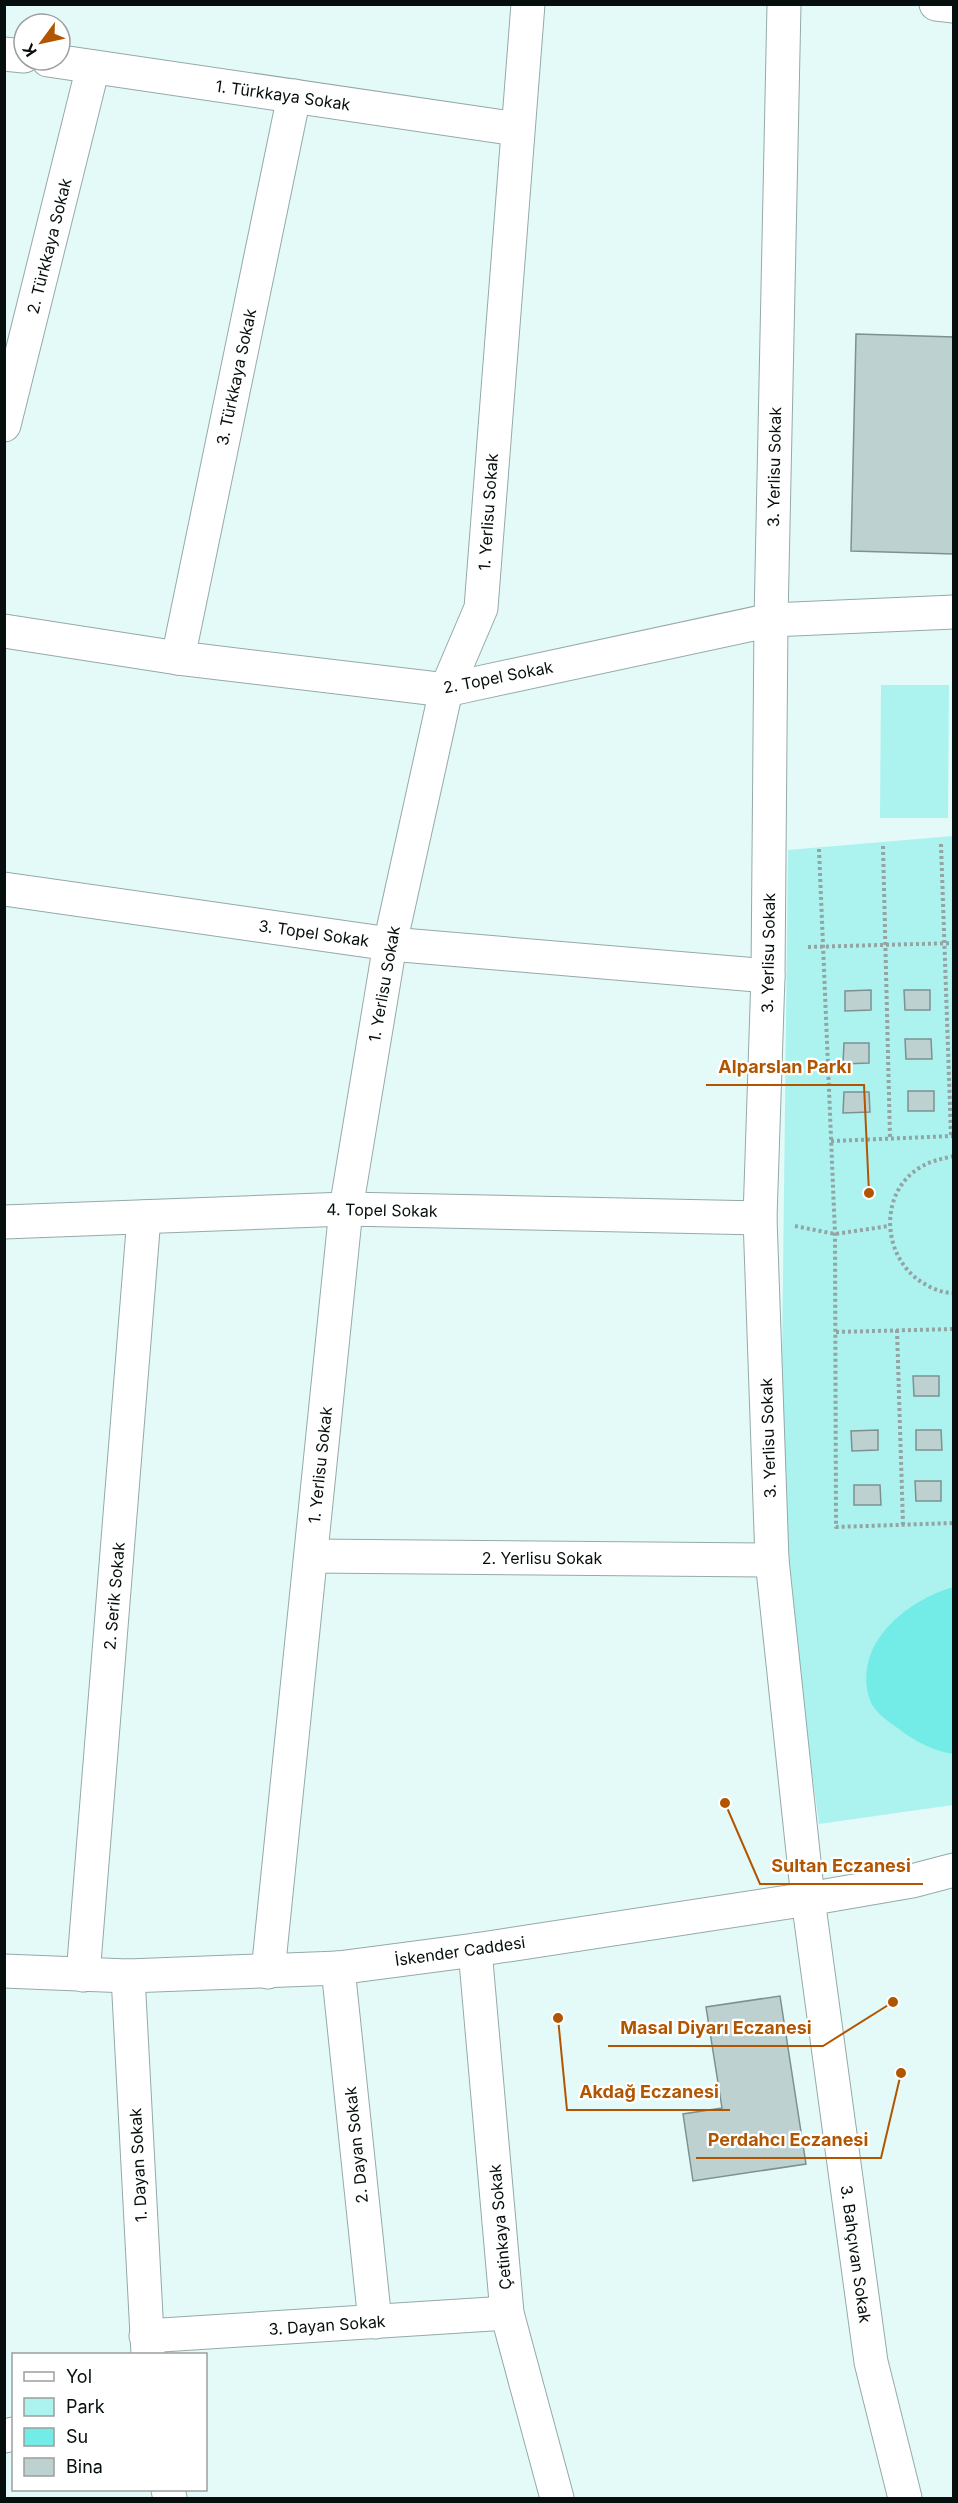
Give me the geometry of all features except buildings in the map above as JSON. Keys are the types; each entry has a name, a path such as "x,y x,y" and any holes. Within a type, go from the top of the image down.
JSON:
{"street":[{"name":"1. Yerlisu Sokak","path":"268,1972 346,1209 390,944 446,690 481,608 528,4"},
{"name":"3. Yerlisu Sokak","path":"784,4 771,620 768,976 760,1218 772,1560 808,1899"},
{"path":"936,4 954,6"},
{"name":"1. Türkkaya Sokak","path":"72,64 517,129"},
{"name":"2. Türkkaya Sokak","path":"4,425 93,67"},
{"name":"3. Türkkaya Sokak","path":"178,658 294,96"},
{"name":"2. Topel Sokak","path":"4,631 178,658 446,690 771,620 954,612"},
{"name":"3. Topel Sokak","path":"4,889 390,944 768,976"},
{"name":"4. Topel Sokak","path":"4,1222 346,1209 760,1218"},
{"name":"2. Serik Sokak","path":"83,1975 144,1217"},
{"name":"2. Yerlisu Sokak","path":"311,1556 772,1560"},
{"path":"912,1881 954,1870"},
{"path":"912,1881 954,1882"},
{"name":"İskender Caddesi","path":"4,1971 128,1976 338,1968 475,1950 912,1881"},
{"name":"3. Bahçıvan Sokak","path":"808,1899 871,2362 905,2499"},
{"name":"Çetinkaya Sokak","path":"475,1950 507,2313 557,2499"},
{"name":"2. Dayan Sokak","path":"338,1968 375,2322"},
{"name":"1. Dayan Sokak","path":"128,1976 147,2345"},
{"name":"3. Dayan Sokak","path":"147,2345 375,2322 507,2313"}],"path":[{"path":"831,1141 952,1136 941,844"},
{"path":"883,846 890,1138"},
{"path":"819,849 835,1234 836,1527 954,1523"},
{"path":"808,947 954,943"},
{"path":"954,1156 936,1159 918,1169 903,1184 892,1203 889,1227 893,1250 906,1270 924,1285 947,1293 954,1293"},
{"path":"760,1218 835,1234 889,1227"},
{"path":"836,1332 954,1329"},
{"path":"897,1330 903,1525"}],"green space":[{"path":"881,685 949,685 948,818 880,818"},
{"path":"953,836 953,1805 819,1824 780,1535 788,850"}],"water":[{"path":"954,1587 953,1754 939,1751 918,1741 882,1716 870,1700 866,1680 869,1661 876,1643 887,1628 901,1614 918,1603"}],"place":[{"name":"Alparslan Parkı","path":"869,1193"},
{"name":"Sultan Eczanesi","path":"725,1803"},
{"name":"Masal Diyarı Eczanesi","path":"893,2002"},
{"name":"Akdağ Eczanesi","path":"558,2018"},
{"name":"Perdahcı Eczanesi","path":"901,2073"}]}
